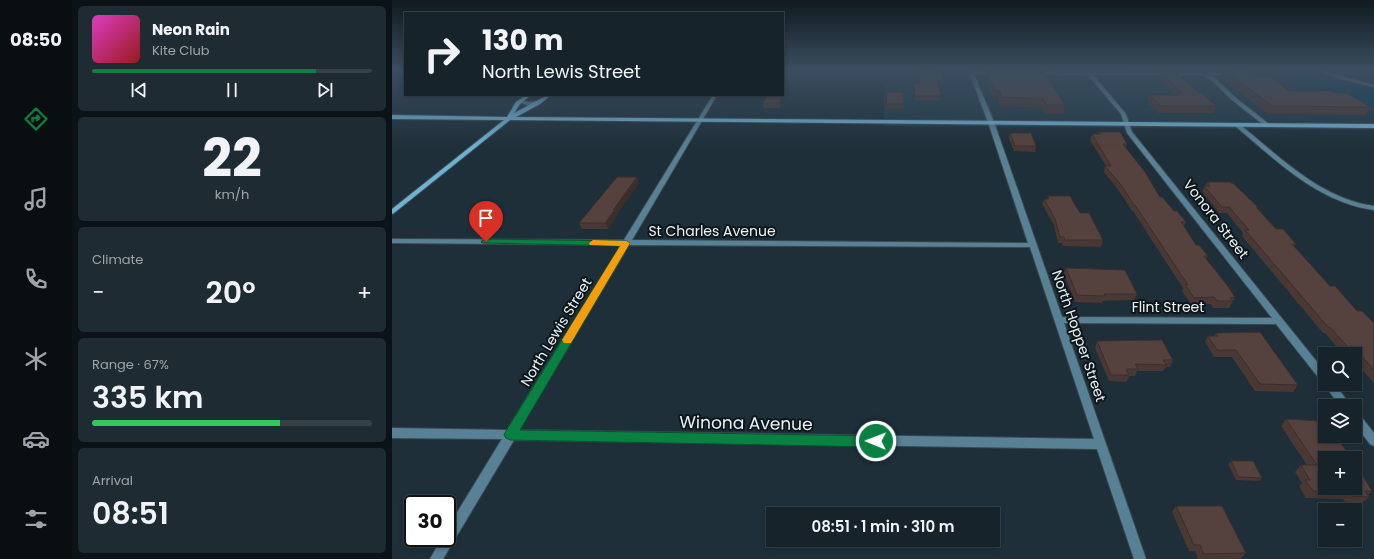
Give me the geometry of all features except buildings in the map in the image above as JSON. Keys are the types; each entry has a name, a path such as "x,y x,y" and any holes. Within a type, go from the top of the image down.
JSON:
{"main road":[{"path":"509,118 521,101 528,96"},
{"path":"392,212 509,118 540,102 548,96"},
{"path":"392,117 1374,126"}],"street":[{"name":"North Lewis Street","path":"436,559 714,96"},
{"name":"North Hopper Street","path":"981,96 991,122 1140,559"},
{"name":"Vonora Street","path":"1108,96 1123,114 1129,132 1318,370"},
{"path":"1231,96 1267,125"},
{"path":"521,101 527,104 540,102"},
{"path":"1236,124 1305,180 1351,204 1374,208"},
{"name":"St Charles Avenue","path":"392,241 1033,245"},
{"name":"Flint Street","path":"1058,320 1278,321"},
{"path":"1334,391 1341,399"},
{"path":"1362,426 1374,441"},
{"name":"Winona Avenue","path":"392,433 1100,444"}],"shaded area":[{"path":"884,96 1340,96 1374,108 1374,130 884,126"},
{"path":"1340,96 1374,96 1374,108"}],"slow traffic":[{"path":"567,340 626,243 593,243"}],"route":[{"path":"486,242 626,243 510,435 876,441"}]}
